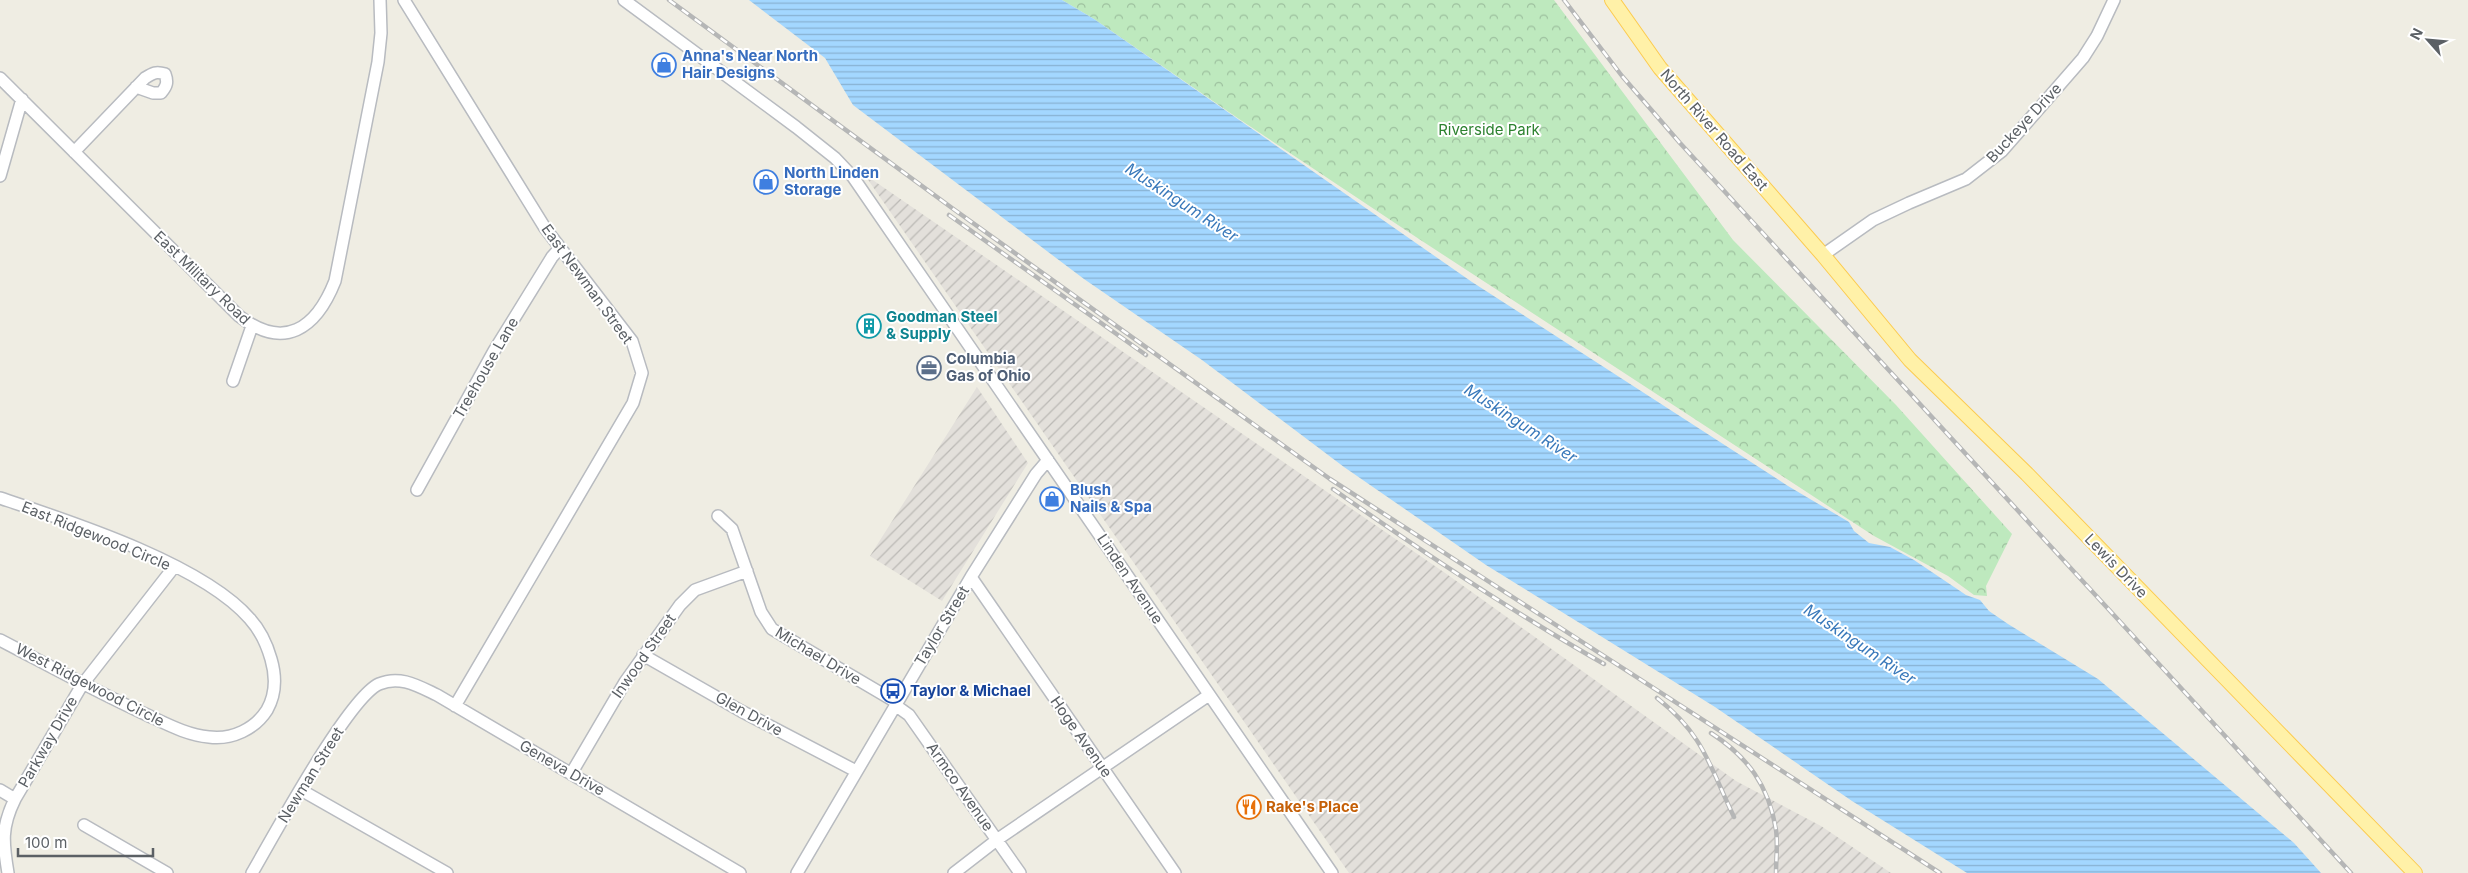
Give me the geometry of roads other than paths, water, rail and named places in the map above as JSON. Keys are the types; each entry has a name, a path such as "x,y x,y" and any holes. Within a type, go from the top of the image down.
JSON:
{"main road":[{"name":"North River Road East","path":"1612,0 1660,68 1823,254"},
{"name":"Lewis Drive","path":"1823,254 1910,360 2027,474 2415,873"}],"street":[{"name":"East Military Road","path":"0,78 218,295 252,326 277,334 296,330 315,317 332,289 342,252 378,62 381,33 380,0"},
{"name":"East Newman Street","path":"404,0 525,197 560,248 632,341 641,366 640,384 633,403 455,706"},
{"name":"Linden Avenue","path":"624,0 802,132 849,172 1332,873"},
{"name":"Buckeye Drive","path":"1823,254 1873,220 1966,179 2002,151 2083,58 2114,0"},
{"path":"74,152 136,88"},
{"path":"0,176 22,99"},
{"name":"Treehouse Lane","path":"417,490 494,351 552,257 560,248"},
{"path":"233,381 252,326"},
{"name":"Taylor Street","path":"797,873 971,577 1036,474 1048,460"},
{"name":"East Ridgewood Circle","path":"0,498 134,547 211,586 238,606 256,626 267,647 275,680 274,694 263,716"},
{"name":"Michael Drive","path":"718,516 732,529 761,612 772,629 896,704"},
{"name":"Parkway Drive","path":"8,873 4,835 6,817 15,799 60,718 82,684 174,566"},
{"name":"Inwood Street","path":"571,774 609,708 643,655 690,594 716,581 747,571"},
{"name":"Hoge Avenue","path":"971,577 1175,873"},
{"name":"West Ridgewood Circle","path":"0,640 82,684 179,729 210,738 242,733 263,716"},
{"name":"Glen Drive","path":"643,655 741,711 856,771"},
{"name":"Geneva Drive","path":"378,685 393,680 406,681 455,706 740,873"},
{"name":"Newman Street","path":"252,873 343,723 360,701 378,685"},
{"path":"954,873 998,839 1209,695"},
{"name":"Armco Avenue","path":"896,704 909,715 998,839 1020,873"},
{"path":"0,790 15,799"},
{"path":"302,790 446,873"},
{"path":"84,826 167,873"}],"water":[{"name":"Muskingum River","path":"749,0 1062,0 1094,19 1472,282 1788,486 1849,522 1854,531 1869,543 1890,547 1914,560 1966,595 1980,600 1989,611 2008,624 2098,679 2294,843 2321,873 1967,873 1852,801 1715,707 1486,565 1344,467 1202,360 1084,279 853,105 825,58"}],"railway":[{"path":"669,0 952,208 1330,479 1940,873"},
{"path":"1564,0 1622,76 1680,143 2351,873"},
{"path":"949,215 1146,355"},
{"path":"1333,489 1467,580 1604,664"},
{"path":"1657,698 1673,712 1695,738 1711,766 1734,817"},
{"path":"1711,733 1736,752 1755,774 1762,786 1773,814 1776,830 1776,873"}],"place":[{"name":"Anna's Near North Hair Designs","path":"664,65"},
{"name":"North Linden Storage","path":"766,182"},
{"name":"Goodman Steel & Supply","path":"869,326"},
{"name":"Columbia Gas of Ohio","path":"929,368"},
{"name":"Blush Nails & Spa","path":"1052,499"},
{"name":"Taylor & Michael","path":"893,691"},
{"name":"Rake's Place","path":"1249,807"}],"park label":[{"name":"Riverside Park","path":"1489,130"}]}
